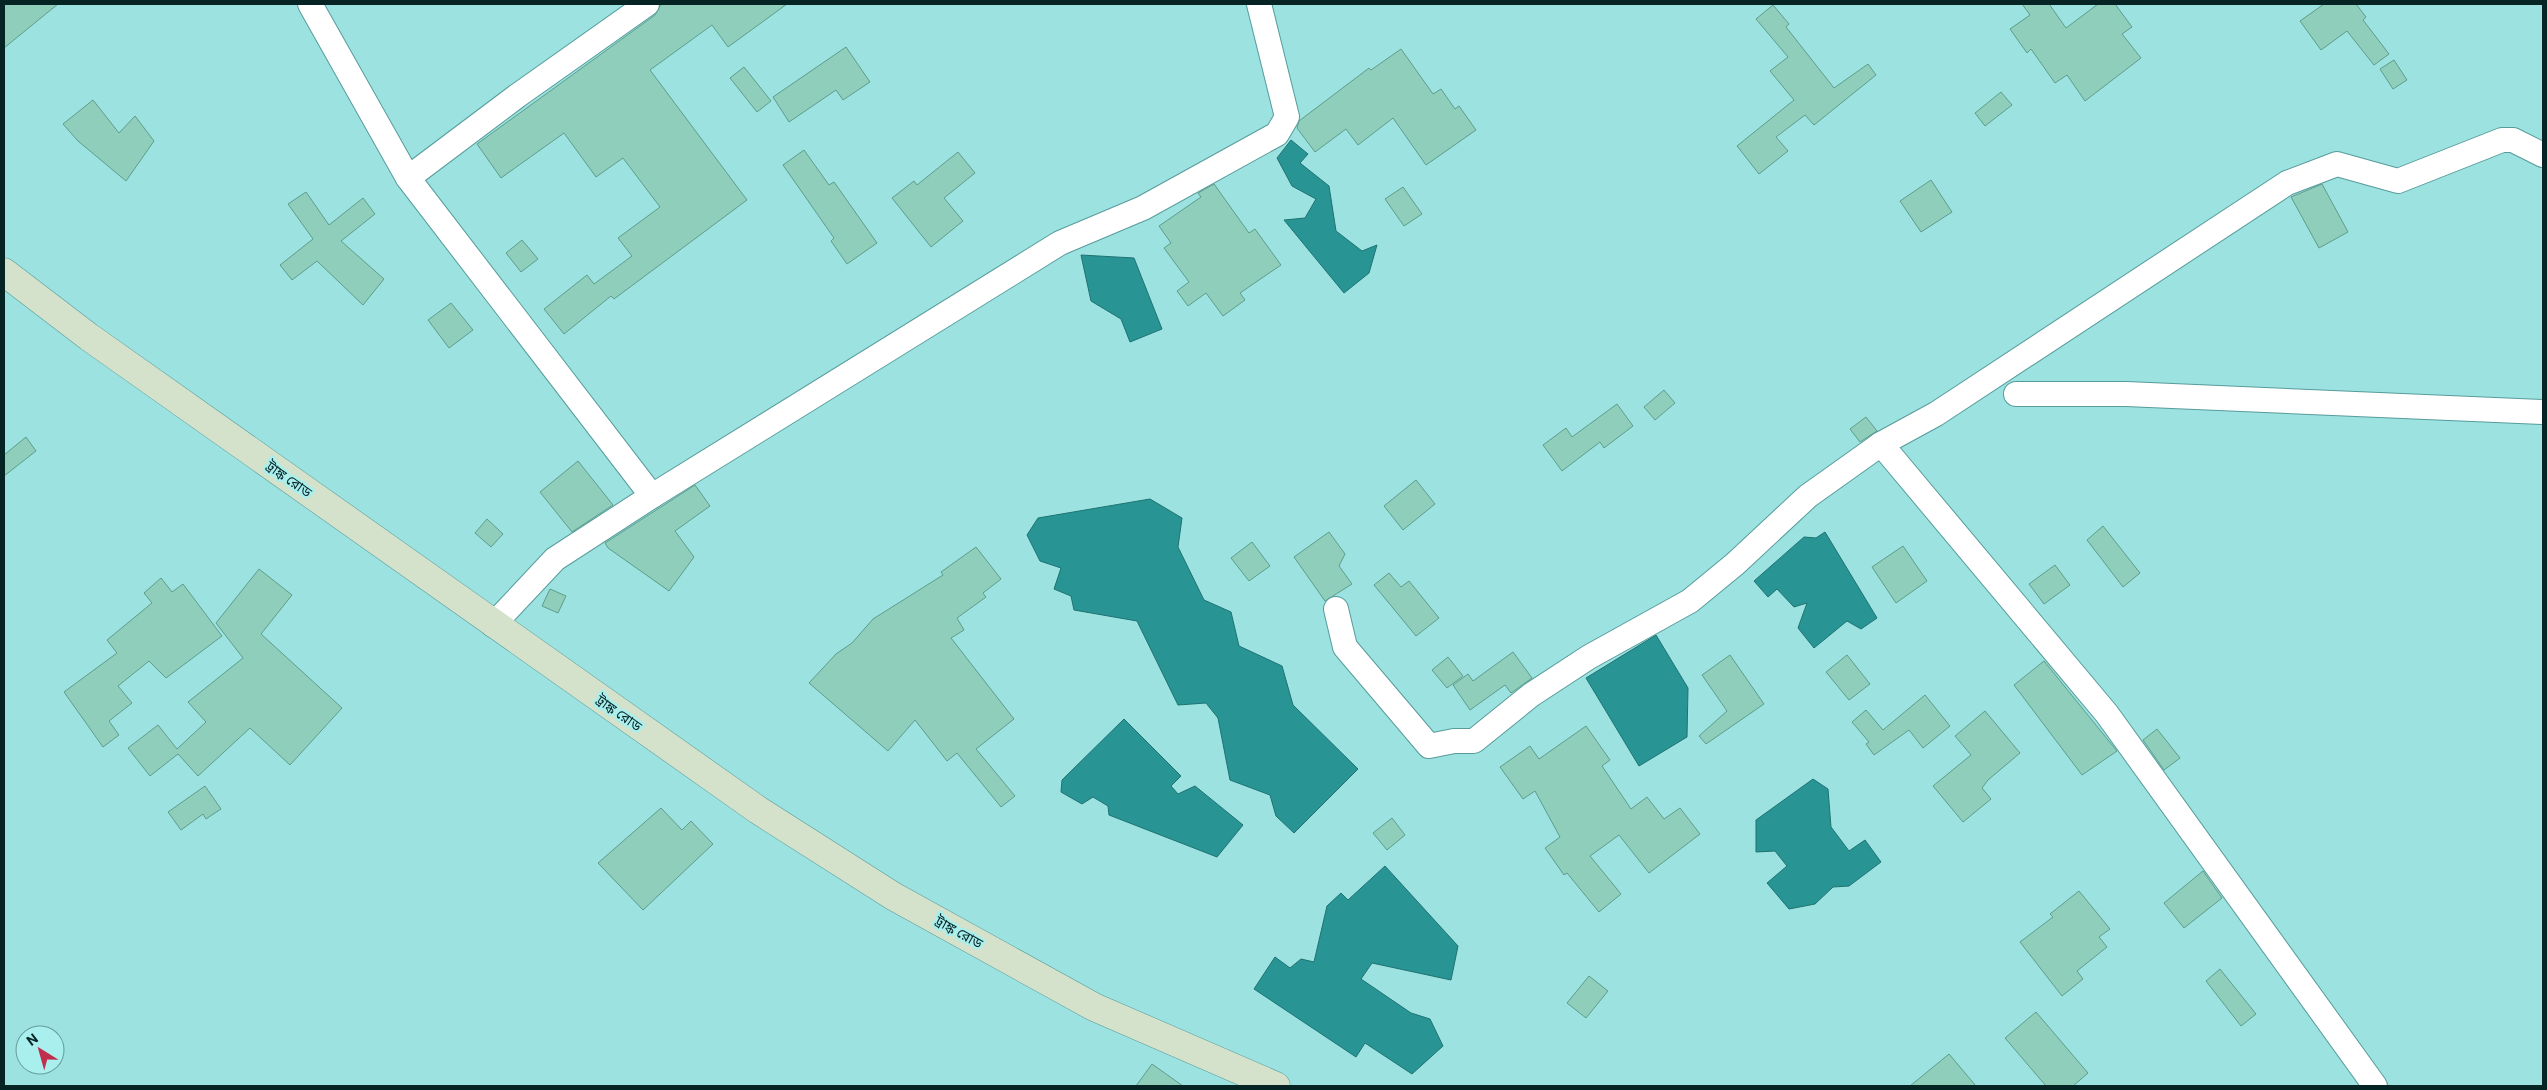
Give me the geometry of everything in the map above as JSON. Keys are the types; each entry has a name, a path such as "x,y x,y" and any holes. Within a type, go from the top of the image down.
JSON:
{"main road":[{"name":"ট্রাঙ্ক রোড","path":"4,272 89,337 758,810 893,896 1094,1007 1271,1085"}],"street":[{"path":"310,4 408,178 652,496"},
{"path":"408,178 517,96 647,4"},
{"path":"494,625 555,559 652,496 1060,243 1143,208 1277,134 1287,117 1260,4"},
{"path":"1336,610 1345,647 1429,746 1454,741 1474,741 1531,695 1589,657 1690,601 1735,564 1808,496 1881,444 1936,414 2287,182 2337,164 2398,181 2502,140 2513,140 2543,155"},
{"path":"2016,394 2126,394 2543,412"},
{"path":"1881,444 2107,714 2375,1086"}],"water":[{"path":"1291,140 1308,154 1300,163 1329,186 1336,231 1362,251 1377,245 1369,273 1344,293 1284,220 1305,218 1316,199 1292,186 1277,158"},
{"path":"1081,255 1134,258 1162,329 1130,342 1121,319 1091,301"},
{"path":"1150,499 1182,518 1178,547 1204,600 1231,612 1239,646 1282,666 1293,705 1358,769 1294,833 1276,816 1270,795 1230,780 1218,718 1206,703 1178,705 1137,621 1074,610 1071,596 1054,589 1061,568 1040,561 1027,535 1038,518"},
{"path":"1825,532 1877,618 1861,629 1847,621 1814,648 1798,628 1807,603 1794,607 1777,589 1768,597 1754,581 1804,537 1816,538"},
{"path":"1656,635 1688,688 1687,737 1639,766 1586,678"},
{"path":"1124,719 1181,776 1171,786 1178,794 1195,786 1243,825 1217,857 1109,815 1108,806 1093,797 1082,804 1061,792 1062,780"},
{"path":"1813,779 1828,789 1831,827 1849,851 1865,840 1881,862 1849,886 1833,887 1815,904 1789,909 1767,883 1787,866 1775,851 1756,852 1756,820"},
{"path":"1385,866 1458,946 1451,980 1372,963 1361,979 1411,1013 1430,1019 1443,1046 1412,1074 1365,1043 1356,1057 1254,989 1275,957 1290,968 1301,959 1314,962 1327,906 1341,893 1348,900"}],"building":[{"path":"4,4 58,4 4,48"},
{"path":"661,4 787,4 728,47 712,25 650,70 747,200 614,299 611,296 564,334 544,309 587,275 594,284 632,256 618,238 660,207 623,158 596,177 564,133 501,178 477,144 655,15"},
{"path":"2022,4 2049,4 2066,28 2098,4 2115,4 2132,27 2122,34 2141,58 2085,101 2067,75 2055,83 2031,49 2027,53 2010,29 2030,15"},
{"path":"2324,4 2356,4 2366,17 2363,20 2389,54 2374,65 2347,31 2321,50 2300,21"},
{"path":"1773,5 1789,24 1786,27 1834,88 1868,64 1876,75 1814,125 1805,115 1776,137 1788,151 1759,174 1737,146 1794,100 1770,71 1788,57 1756,19"},
{"path":"846,47 870,82 843,100 836,90 789,122 773,97"},
{"path":"1401,49 1433,94 1441,89 1455,109 1459,106 1476,130 1426,165 1393,118 1358,145 1346,129 1315,152 1297,128 1299,121 1369,68 1371,70"},
{"path":"2394,60 2407,80 2393,89 2380,69"},
{"path":"744,67 771,101 757,112 730,78"},
{"path":"2001,92 2012,105 1985,126 1975,113"},
{"path":"93,100 119,133 135,116 154,141 126,181 78,141 63,124"},
{"path":"804,150 829,185 834,182 877,243 847,264 831,241 834,238 783,165"},
{"path":"958,152 975,173 944,198 963,221 931,247 892,198 914,181 917,185"},
{"path":"1931,180 1952,212 1921,232 1900,201"},
{"path":"1214,184 1249,233 1255,229 1281,265 1240,293 1245,300 1223,316 1206,293 1188,306 1177,291 1189,282 1164,248 1171,243 1159,226 1201,197 1198,193"},
{"path":"2322,184 2348,232 2319,248 2291,197"},
{"path":"1403,187 1422,214 1404,226 1385,199"},
{"path":"306,192 329,225 363,198 375,214 341,241 384,279 363,305 317,261 292,280 280,265 313,239 288,204"},
{"path":"522,240 538,259 521,272 506,253"},
{"path":"451,303 473,330 449,348 428,320"},
{"path":"1664,390 1675,403 1655,420 1644,407"},
{"path":"1617,404 1633,426 1604,448 1600,442 1562,471 1543,445 1566,428 1572,437"},
{"path":"1866,417 1877,431 1860,442 1850,429"},
{"path":"26,437 36,451 4,476 4,455"},
{"path":"578,461 613,505 572,532 540,492"},
{"path":"1416,480 1435,504 1403,530 1384,506"},
{"path":"695,485 710,506 675,531 694,557 669,591 608,548 605,543"},
{"path":"487,519 503,534 491,547 475,533"},
{"path":"2103,526 2140,573 2123,587 2087,540"},
{"path":"1329,532 1345,554 1339,566 1352,584 1325,601 1294,557"},
{"path":"1252,542 1270,566 1249,581 1231,558"},
{"path":"1903,546 1927,581 1896,603 1872,567"},
{"path":"976,547 1001,579 983,593 986,597 957,618 964,630 951,638 1014,719 976,749 1015,796 1001,807 957,753 947,761 915,720 888,751 809,683 836,654 852,643 873,619 943,575 941,572"},
{"path":"2055,565 2070,585 2044,604 2029,584"},
{"path":"259,569 292,595 261,634 342,708 290,765 250,728 198,776 178,754 150,776 128,748 158,725 177,749 206,722 188,702 243,658 216,623"},
{"path":"1389,573 1401,587 1409,581 1439,618 1416,636 1374,585"},
{"path":"161,578 172,592 183,584 222,636 166,678 149,661 118,686 132,703 109,721 119,735 103,747 64,692 117,653 107,640 152,603 144,593"},
{"path":"550,589 566,596 558,613 542,606"},
{"path":"1513,652 1532,678 1511,693 1505,685 1470,710 1453,685 1468,674 1473,681"},
{"path":"1730,655 1764,704 1706,744 1699,736 1727,711 1702,675"},
{"path":"1847,655 1870,684 1849,700 1826,672"},
{"path":"1448,657 1463,676 1447,688 1432,670"},
{"path":"2044,661 2117,751 2082,775 2014,685"},
{"path":"1925,695 1950,726 1923,748 1909,730 1874,755 1866,744 1869,742 1852,722 1866,710 1883,730"},
{"path":"1985,711 2020,753 1988,780 1982,788 1991,799 1963,822 1933,786 1971,755 1955,736"},
{"path":"1586,726 1610,760 1602,766 1631,809 1647,797 1664,819 1680,808 1700,834 1649,873 1619,835 1590,856 1621,894 1599,912 1567,873 1564,875 1545,848 1560,837 1535,791 1523,799 1500,767 1530,746 1539,759"},
{"path":"2157,729 2180,758 2164,770 2143,740"},
{"path":"205,786 221,809 206,819 203,814 181,830 168,812"},
{"path":"661,808 682,830 691,821 713,844 643,910 598,863"},
{"path":"1392,818 1405,835 1387,850 1373,833"},
{"path":"2203,871 2222,898 2184,928 2164,903"},
{"path":"2079,891 2110,929 2099,937 2107,947 2077,971 2083,979 2062,996 2020,942 2053,917 2050,914"},
{"path":"2220,969 2256,1014 2241,1026 2206,981"},
{"path":"1589,976 1608,991 1586,1018 1567,1003"},
{"path":"2036,1012 2088,1073 2073,1086 2046,1086 2005,1038"},
{"path":"1949,1054 1976,1086 1910,1086"},
{"path":"1152,1064 1183,1086 1136,1086"}]}
